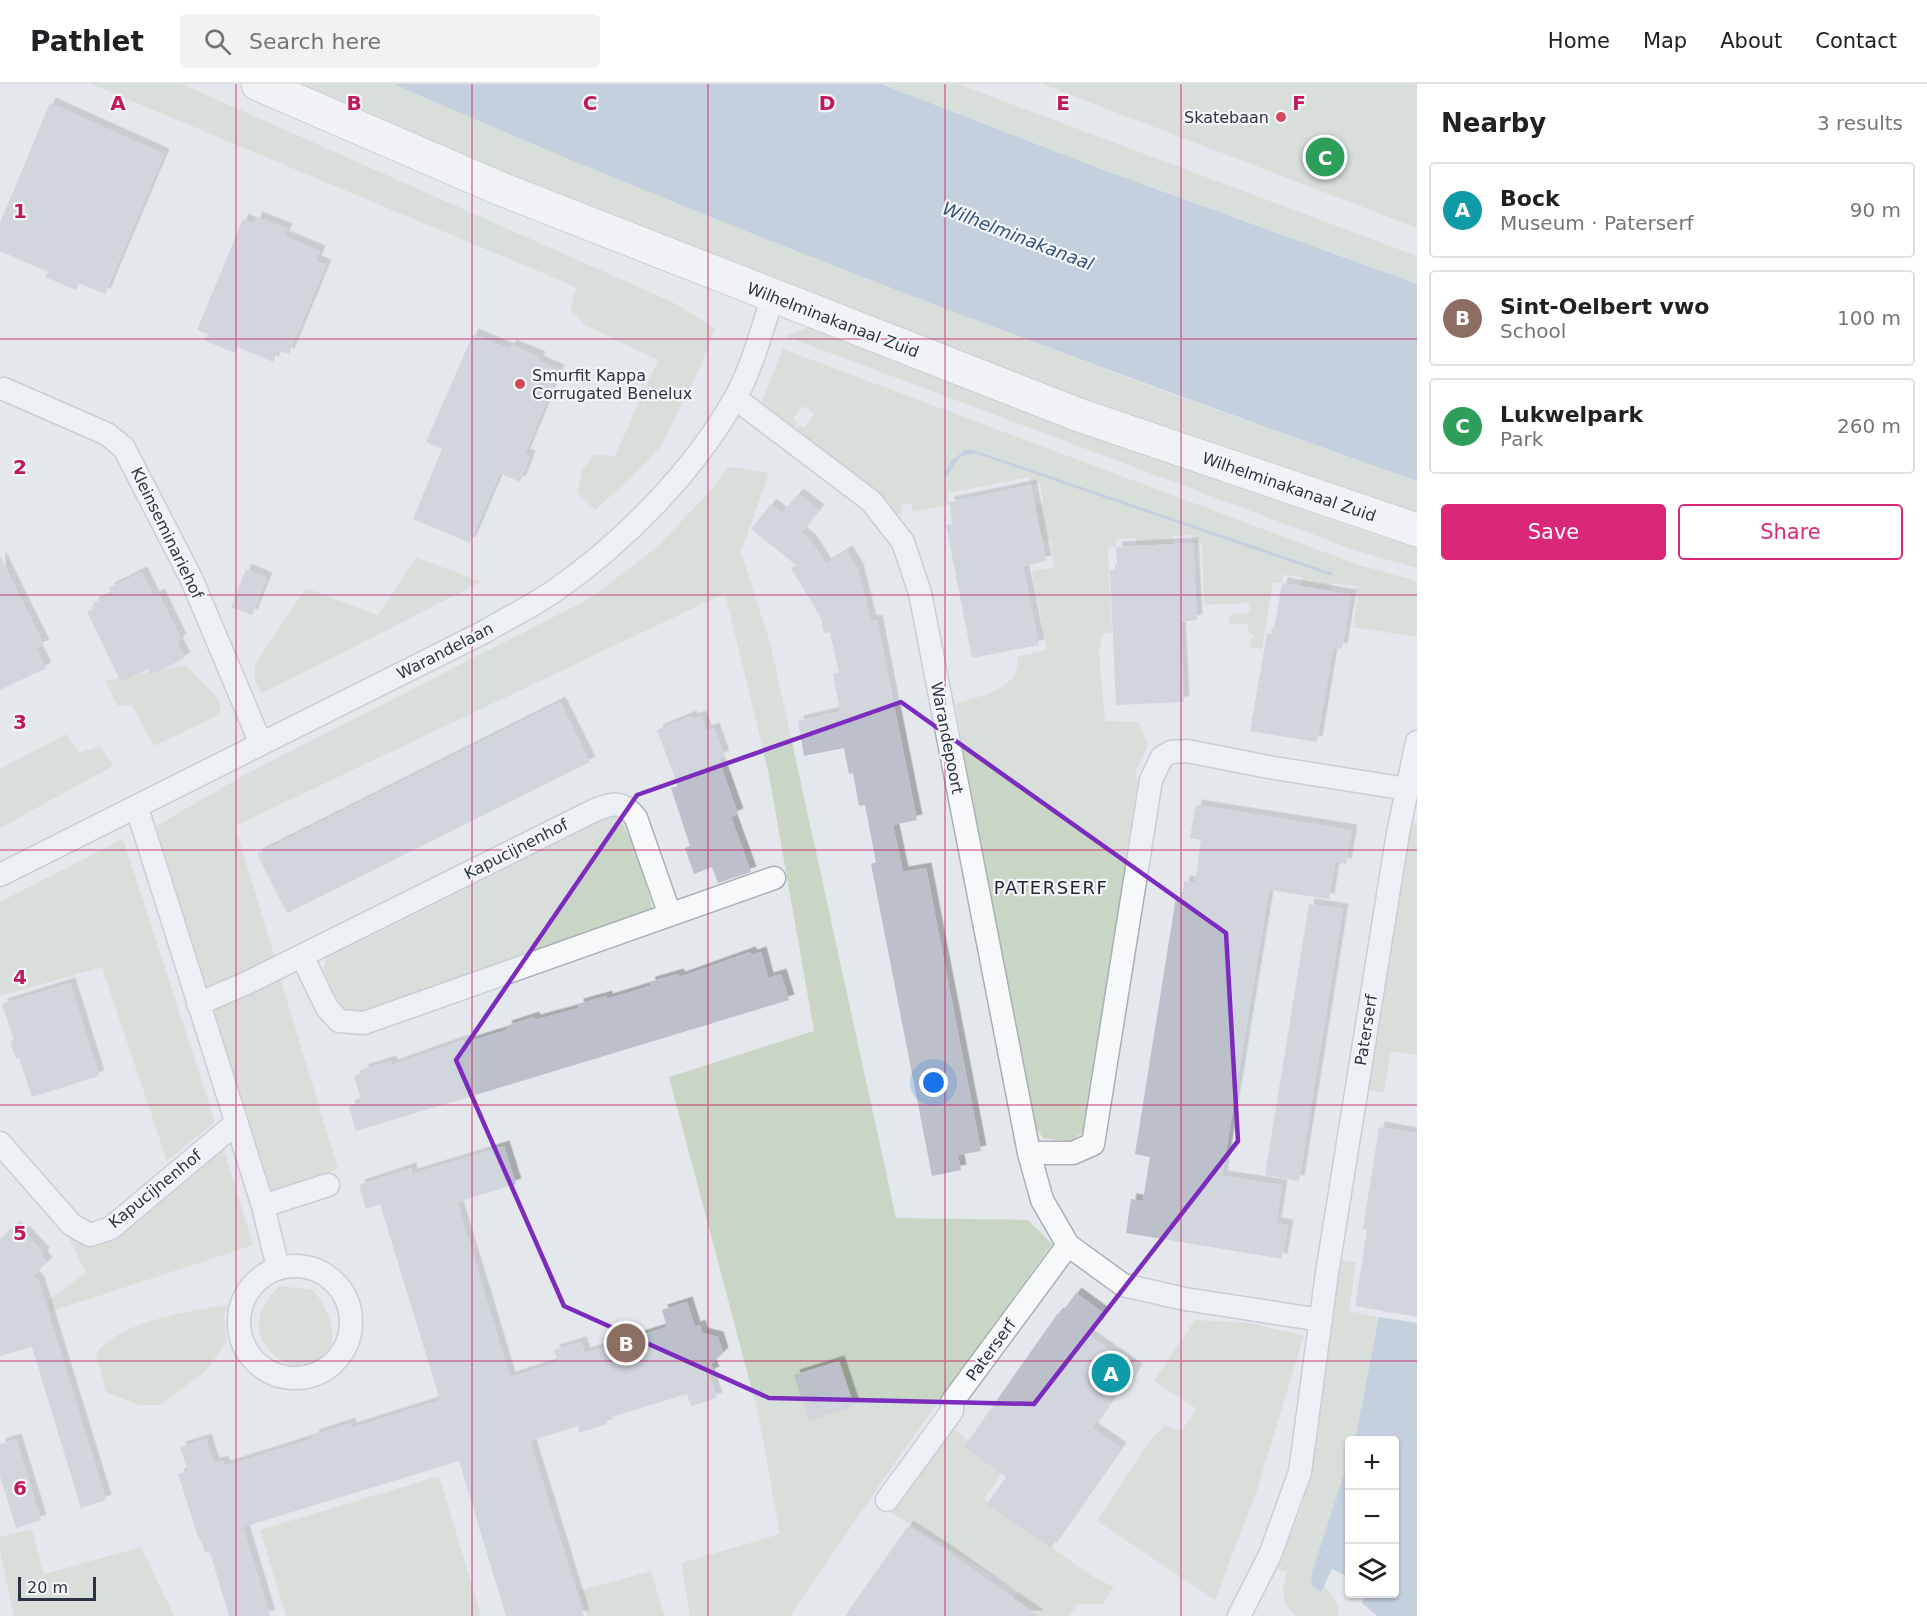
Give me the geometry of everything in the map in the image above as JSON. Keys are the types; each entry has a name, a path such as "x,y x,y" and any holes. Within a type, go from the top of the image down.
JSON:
{"street":[{"name":"Wilhelminakanaal Zuid","path":"258,84 501,189 1079,415 1417,530"},
{"name":"Warandelaan","path":"0,875 486,631 556,590 603,554 652,507 687,466 735,398 773,297"},
{"name":"Kleinseminariehof","path":"4,389 107,434 124,448 191,578 261,744"},
{"name":"Warandepoort","path":"735,398 871,501 903,542 920,593 1029,1153 1042,1200 1068,1245"},
{"name":"Paterserf","path":"1243,1615 1270,1555 1300,1472 1321,1320 1407,789 1417,742"},
{"path":"1029,1153 1073,1153 1093,1144 1151,780 1162,757 1172,752 1187,751 1274,768 1407,789"},
{"name":"Kapucijnenhof","path":"198,1004 302,956 614,802 627,806 636,818 670,915"},
{"path":"137,808 235,1124 263,1206 278,1268"},
{"path":"302,956 327,1008 339,1021 364,1023 774,878"},
{"name":"Kapucijnenhof","path":"0,1143 72,1226 90,1235 111,1228 235,1124"},
{"path":"263,1206 328,1185"},
{"path":"1068,1245 1123,1285 1185,1299 1321,1320"},
{"name":"Paterserf","path":"887,1500 952,1411 952,1402 1068,1245"},
{"path":"297,1266 315,1269 332,1279 344,1293 351,1311 351,1330 345,1348 334,1363 318,1374 300,1378 281,1377 264,1369 251,1357 242,1341 238,1323 241,1306 249,1290 262,1276 278,1268 297,1266"}],"highlighted area":[{"path":"901,702 1226,933 1238,1141 1034,1404 769,1398 564,1306 456,1060 637,795"}],"green space":[{"path":"91,84 182,84 672,302 715,328 701,365 662,445 629,480 595,510 577,492 582,471 594,454 615,456 658,360 585,325 570,309 576,287"},
{"path":"287,84 393,84 584,165 920,299 1158,389 1417,481 1417,518 1341,497 708,257"},
{"path":"881,84 958,84 1417,256 1417,284 1101,169"},
{"path":"1042,84 1417,84 1417,228"},
{"path":"809,327 1218,481 1387,539 1417,545 1417,568 1357,551 785,336"},
{"path":"783,349 1359,565 1417,581 1417,637 1353,627 1358,595 1355,593 1356,586 1333,583 1331,591 1301,586 1302,577 1283,575 1281,583 1273,582 1262,649 1250,647 1250,639 1254,638 1253,634 1249,634 1248,624 1229,624 1228,619 1232,614 1250,613 1249,603 1204,605 1202,543 1193,543 1192,535 1173,536 1173,544 1136,546 1136,538 1116,539 1116,547 1108,548 1112,633 1103,634 1099,652 1105,721 1139,722 1148,746 1135,772 1140,784 1086,1123 1083,1132 1070,1142 1043,1138 1034,1125 955,704 986,694 1006,684 1013,677 1017,668 1017,657 1047,650 1032,571 1054,567 1051,540 1042,541 1035,505 1043,503 1040,484 1031,485 1029,477 948,493 949,505 913,512 911,503 901,505 902,514 897,515 874,489 796,429 800,425 804,428 814,414 803,406 793,419 797,423 794,427 762,402","holes":["973,450 1325,570 1332,575 974,453 960,457 946,477 944,476 952,460"]},
{"path":"734,467 769,473 741,552 771,646 896,1218 1028,1220 1052,1244 896,1461 790,1616 690,1616 681,1563 780,1534 758,1413 669,1077 814,1031 769,775 725,593 235,826 275,958 224,982 205,986 156,826 246,774 589,599 658,546 711,490 727,468"},
{"path":"416,557 481,582 261,694 254,677 255,664 306,588 378,615"},
{"path":"186,665 220,701 220,714 154,746 132,705 118,706 105,681"},
{"path":"66,734 79,753 101,746 113,766 0,828 0,769"},
{"path":"606,814 620,818 641,862 653,911 355,1013 343,1011 323,970 328,950"},
{"path":"1410,822 1417,824 1417,1055 1391,1051 1384,1093 1366,1090"},
{"path":"123,839 215,1122 167,1161 102,967 0,996 0,902"},
{"path":"279,974 338,1169 266,1192 212,1010 229,998"},
{"path":"223,1147 253,1245 50,1312 48,1300 86,1273 68,1236 92,1246 105,1242"},
{"path":"1338,1259 1356,1262 1349,1311 1379,1317 1356,1436 1345,1436 1345,1471 1311,1575 1322,1591 1324,1586 1335,1600 1338,1608 1337,1616 1295,1616 1287,1606 1284,1596 1287,1572 1277,1569 1301,1510 1314,1460"},
{"path":"280,1286 313,1290 319,1297 328,1314 332,1332 332,1341 325,1359 295,1368 271,1352 263,1342 259,1332 262,1309"},
{"path":"228,1305 224,1315 227,1341 206,1371 160,1405 138,1405 106,1392 96,1354 106,1343 120,1334 156,1319"},
{"path":"1195,1320 1251,1323 1304,1336 1257,1490 1215,1600 1097,1521 1148,1443 1165,1425 1181,1431 1197,1409 1154,1381"},
{"path":"951,1427 1005,1469 984,1499 1093,1577 1114,1587 1102,1604 1077,1604 1069,1616 1002,1616 1018,1591 889,1511"},
{"path":"439,1476 481,1616 286,1616 260,1530"},
{"path":"32,1529 44,1574 141,1547 174,1616 14,1616 0,1551 0,1537"},
{"path":"651,1571 664,1616 587,1616 579,1591"}],"water":[{"name":"Wilhelminakanaal","path":"393,84 881,84 1101,169 1417,284 1417,481 1030,341 902,292 646,191"},
{"path":"965,450 973,450 1006,461 1333,573 1332,576 974,453 960,457 946,477 943,475 952,460"},
{"path":"1379,1317 1417,1323 1417,1616 1377,1616 1362,1603 1364,1598 1399,1598 1399,1436 1356,1436"},
{"path":"1345,1471 1345,1575 1332,1569 1321,1592 1312,1586 1311,1575"}],"building":[{"path":"50,103 164,154 105,294 79,283 76,290 45,277 48,272 0,251 0,223"},
{"path":"257,217 287,229 284,236 320,251 316,261 326,265 289,354 278,350 273,362 238,347 235,353 205,341 208,334 197,330 243,219 254,224"},
{"path":"473,334 509,349 511,345 540,357 538,361 559,370 525,454 530,456 520,482 500,473 470,543 413,519 442,449 426,442"},
{"path":"1031,485 1046,561 1023,566 1039,645 972,658 946,525 953,524 949,502"},
{"path":"798,494 819,510 801,532 811,541 826,564 847,551 858,569 871,621 877,620 917,820 893,825 903,872 926,868 981,1151 958,1155 961,1170 932,1176 871,864 876,862 865,805 859,806 853,773 849,774 844,748 804,756 798,721 840,711 833,674 839,673 830,632 824,633 821,618 791,568 796,565 751,529 771,504 782,513"},
{"path":"1193,543 1197,620 1180,622 1184,702 1116,705 1110,570 1118,570 1116,547"},
{"path":"0,556 44,645 36,648 46,668 0,690"},
{"path":"246,569 267,578 252,615 231,607"},
{"path":"142,572 154,597 159,594 181,639 177,642 185,658 151,675 148,669 121,682 87,612 95,608 93,603 112,594 109,588"},
{"path":"1282,583 1351,595 1342,649 1333,648 1317,742 1250,731 1267,633 1273,634"},
{"path":"560,702 590,762 287,913 257,854"},
{"path":"691,716 692,719 701,716 706,731 714,728 724,756 718,758 738,814 731,817 751,872 718,883 712,867 694,874 685,848 690,846 671,788 678,786 657,730"},
{"path":"1196,805 1352,830 1346,864 1335,862 1329,899 1269,890 1249,1010 1222,1176 1282,1185 1276,1223 1288,1225 1282,1259 1126,1233 1131,1199 1143,1201 1150,1157 1135,1154 1176,897 1182,898 1184,881 1195,883 1201,840 1190,838"},
{"path":"1309,904 1343,909 1299,1181 1265,1175"},
{"path":"750,952 752,955 761,952 768,978 781,974 789,1000 356,1131 349,1106 362,1102 354,1076 364,1073 362,1070 391,1061 392,1065 463,1040 465,1043 507,1030 506,1026 534,1017 535,1020 579,1008 578,1004 607,996 607,999 650,986 650,982 678,974 680,977"},
{"path":"70,983 99,1076 32,1097 19,1058 16,1059 10,1041 14,1040 2,1004"},
{"path":"1379,1127 1417,1134 1417,1317 1355,1306 1367,1230 1363,1229"},
{"path":"504,1146 516,1184 457,1202 510,1377 558,1362 554,1350 581,1342 585,1353 667,1327 662,1310 687,1302 695,1327 700,1325 702,1333 718,1337 723,1353 711,1364 714,1372 709,1374 717,1398 691,1406 687,1394 605,1419 607,1424 579,1433 578,1426 530,1441 584,1616 506,1616 459,1461 243,1527 270,1616 229,1616 210,1552 205,1553 201,1540 199,1540 178,1474 188,1471 180,1447 206,1439 214,1463 223,1461 225,1466 314,1438 313,1435 350,1423 351,1428 440,1400 380,1204 366,1209 359,1185 411,1168 412,1174"},
{"path":"15,1226 21,1233 24,1231 44,1253 42,1256 47,1263 33,1275 39,1282 106,1500 81,1508 32,1347 0,1356 0,1239"},
{"path":"1076,1293 1102,1312 1088,1335 1137,1369 1125,1389 1121,1387 1092,1428 1121,1448 1051,1548 987,1504 1006,1477 964,1447 1058,1313 1060,1315"},
{"path":"839,1361 854,1406 809,1421 794,1375"},
{"path":"16,1439 41,1520 16,1528 0,1476 0,1444"},
{"path":"908,1526 945,1550 1039,1616 845,1616"}],"place":[{"name":"Skatebaan","path":"1281,117"},
{"name":"Lukwelpark","path":"1325,157"},
{"name":"Smurfit Kappa Corrugated Benelux","path":"520,384"},
{"name":"Sint-Oelbert vwo","path":"626,1343"},
{"name":"Bock","path":"1111,1373"}],"district":[{"name":"PATERSERF","path":"1051,887"}]}
